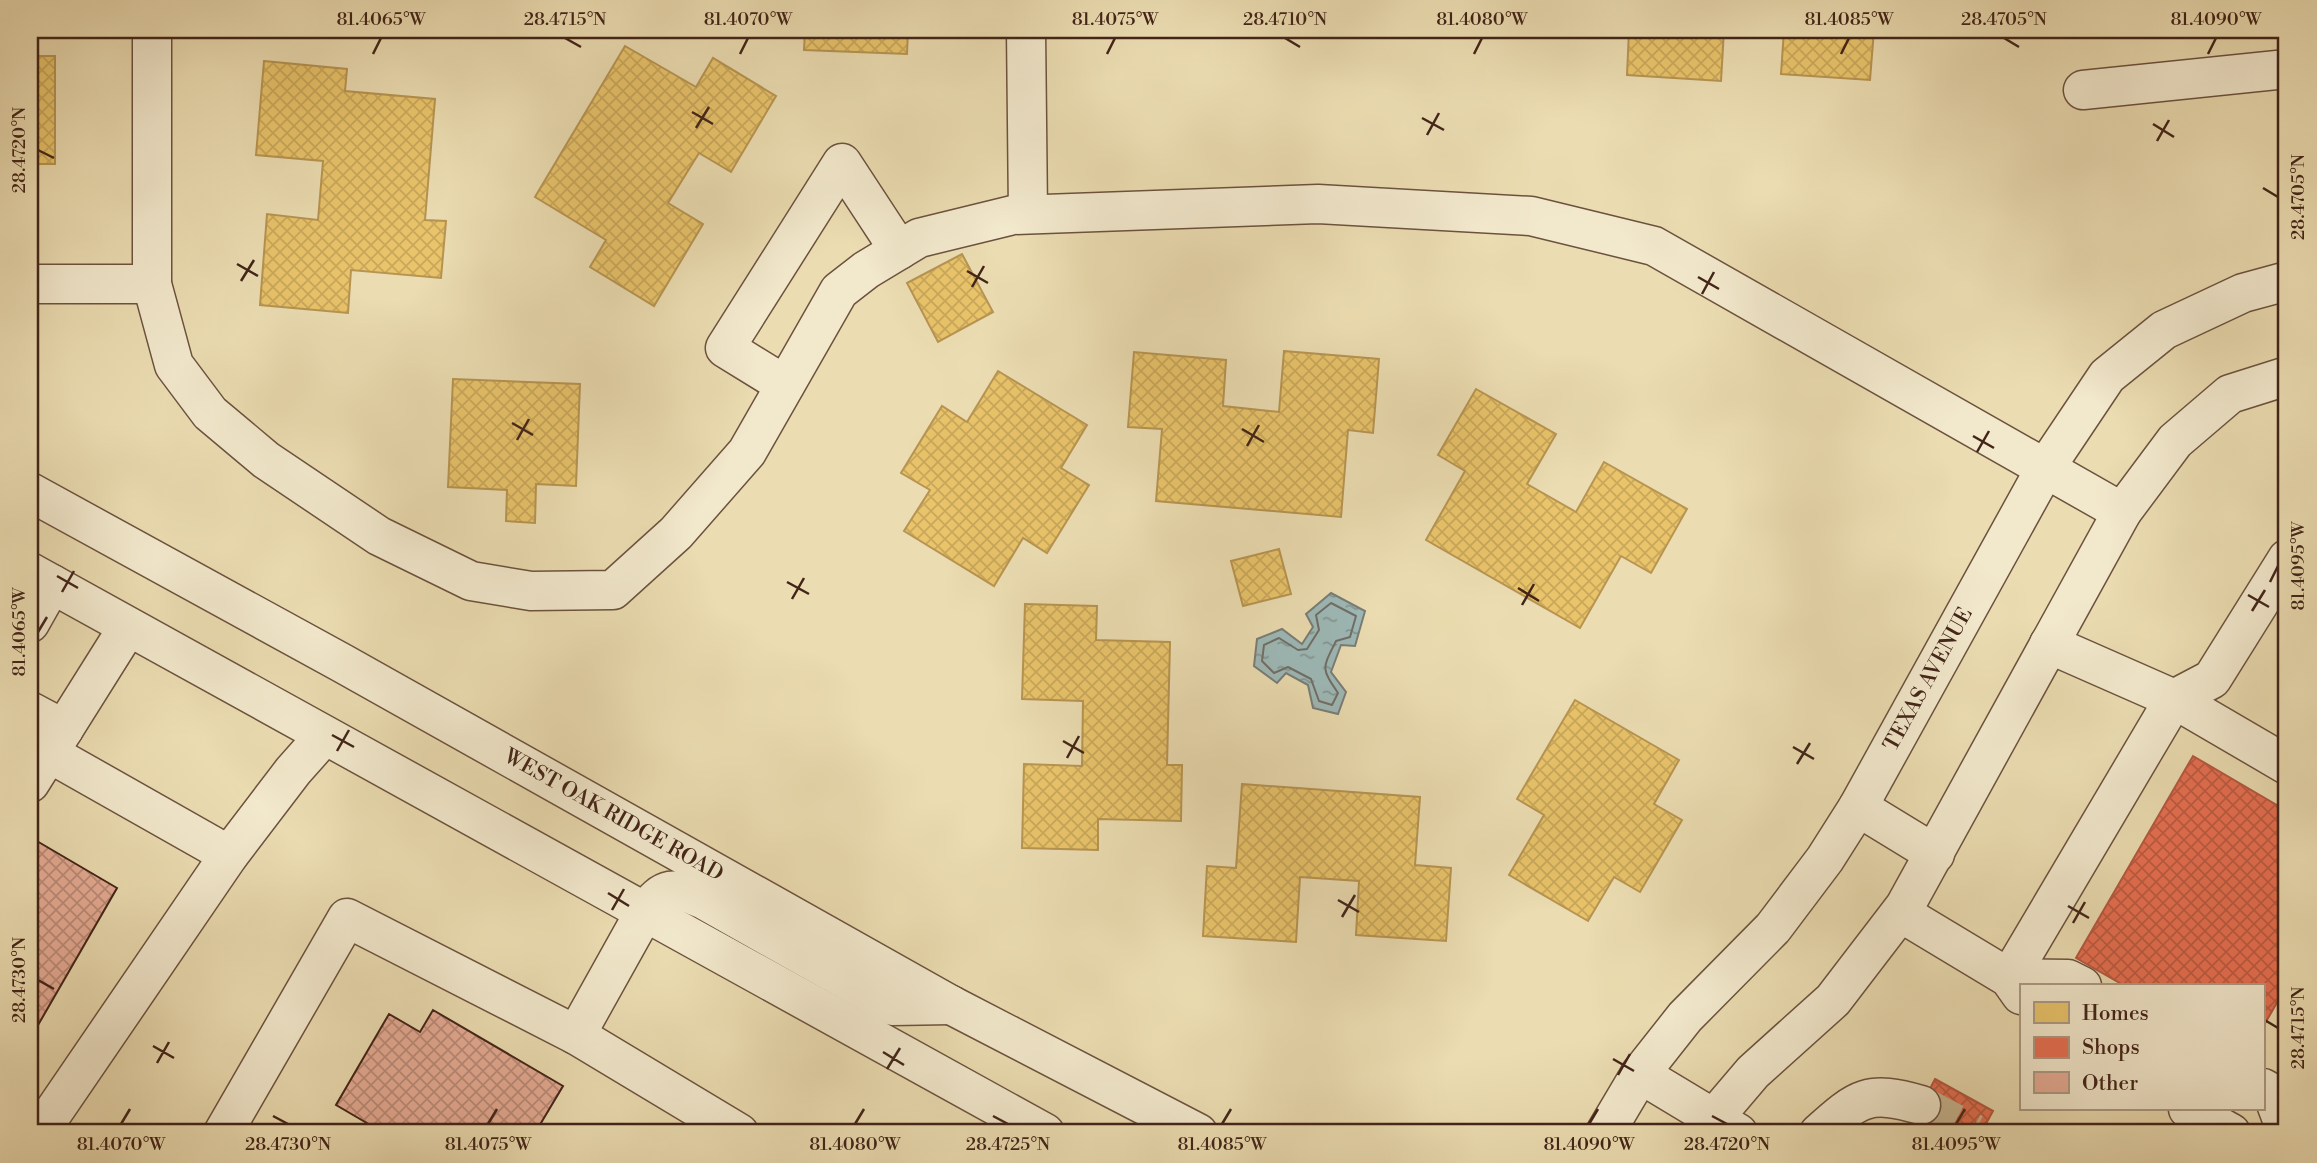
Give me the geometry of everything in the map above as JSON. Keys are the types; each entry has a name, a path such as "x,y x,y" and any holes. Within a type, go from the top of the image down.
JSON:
{"street":[{"path":"152,30 152,284 174,365 211,413 266,460 379,536 471,581 531,591 613,590 676,533 747,452 839,291 919,238 1013,215 1318,204 1531,216 1654,246 2122,512"},
{"path":"1026,30 1028,215"},
{"path":"2083,90 2287,69"},
{"path":"785,385 725,348 842,163 899,250"},
{"name":"TEXAS AVENUE","path":"1605,1133 1640,1074 1685,1017 1773,928 1825,859 1858,807 2046,467 2107,376 2164,330 2243,293 2287,281"},
{"path":"30,284 152,284"},
{"path":"1640,1074 1718,1129 1753,1072 1833,1000 1901,913 2122,512 2175,441 2230,394 2287,376"},
{"name":"WEST OAK RIDGE ROAD","path":"38,501 342,663 951,1004 1198,1133"},
{"path":"1901,913 2015,986 2174,699 2212,679 2287,559"},
{"path":"30,623 41,578 1045,1133"},
{"path":"47,755 128,627"},
{"path":"2049,644 2174,699 2287,765"},
{"path":"30,711 47,755 229,855"},
{"path":"39,1118 229,855 293,771 324,736"},
{"path":"1858,807 1935,854"},
{"path":"576,1035 644,913 657,896 666,891 682,890 892,1006 951,1004"},
{"path":"223,1133 347,918 576,1035 739,1133"},
{"path":"2030,984 2068,979 2078,984"},
{"path":"2264,1089 2272,1093 2287,1133"},
{"path":"1819,1133 1841,1113 1865,1098 1887,1095 1922,1105"},
{"path":"2190,1110 2231,1133"}],"water":[{"path":"1331,593 1365,611 1355,646 1341,645 1331,672 1346,692 1338,714 1313,708 1308,685 1286,673 1277,683 1254,666 1257,639 1282,629 1302,644 1313,627 1306,614"}],"building: Homes":[{"path":"805,30 908,30 907,54 804,50"},
{"path":"1629,30 1724,30 1721,81 1627,75"},
{"path":"1784,30 1874,30 1870,80 1781,74"},
{"path":"625,46 696,87 713,58 776,96 731,172 699,153 668,203 703,224 654,306 590,267 606,240 535,197"},
{"path":"30,56 55,56 55,164 30,164"},
{"path":"264,61 347,69 345,91 435,99 425,220 446,221 441,278 351,270 348,313 260,305 267,214 318,220 323,161 256,155"},
{"path":"962,254 993,312 938,342 907,283"},
{"path":"1284,351 1379,359 1373,433 1348,430 1341,517 1156,501 1162,429 1128,427 1134,352 1226,360 1223,406 1279,412"},
{"path":"998,371 1087,425 1061,468 1089,485 1047,553 1023,538 994,586 904,531 930,490 901,473 942,406 967,422"},
{"path":"453,379 580,384 576,486 536,484 535,523 506,521 507,490 448,487"},
{"path":"1476,389 1556,434 1527,484 1576,512 1604,462 1687,509 1651,573 1621,556 1580,628 1426,540 1465,471 1438,455"},
{"path":"1279,549 1291,594 1243,606 1231,561"},
{"path":"1025,604 1097,606 1096,640 1170,642 1167,765 1182,765 1181,821 1098,819 1098,850 1022,848 1024,764 1082,766 1083,701 1022,699"},
{"path":"1575,700 1679,760 1654,804 1682,820 1640,892 1614,877 1588,921 1509,875 1544,815 1517,799"},
{"path":"1242,784 1420,797 1415,865 1451,868 1446,941 1356,935 1359,881 1300,877 1296,942 1203,936 1207,866 1236,868"}],"building: Shops":[{"path":"2193,756 2287,811 2287,985 2264,1025 2264,984 2122,984 2076,958"},
{"path":"1935,1079 1993,1111 1981,1133 1907,1133"}],"building: Other":[{"path":"30,837 117,888 30,1039"},
{"path":"433,1010 563,1086 535,1133 384,1133 336,1105 389,1014 420,1032"}],"tunnel":[{"path":"1921,1105 1974,1133"}]}
